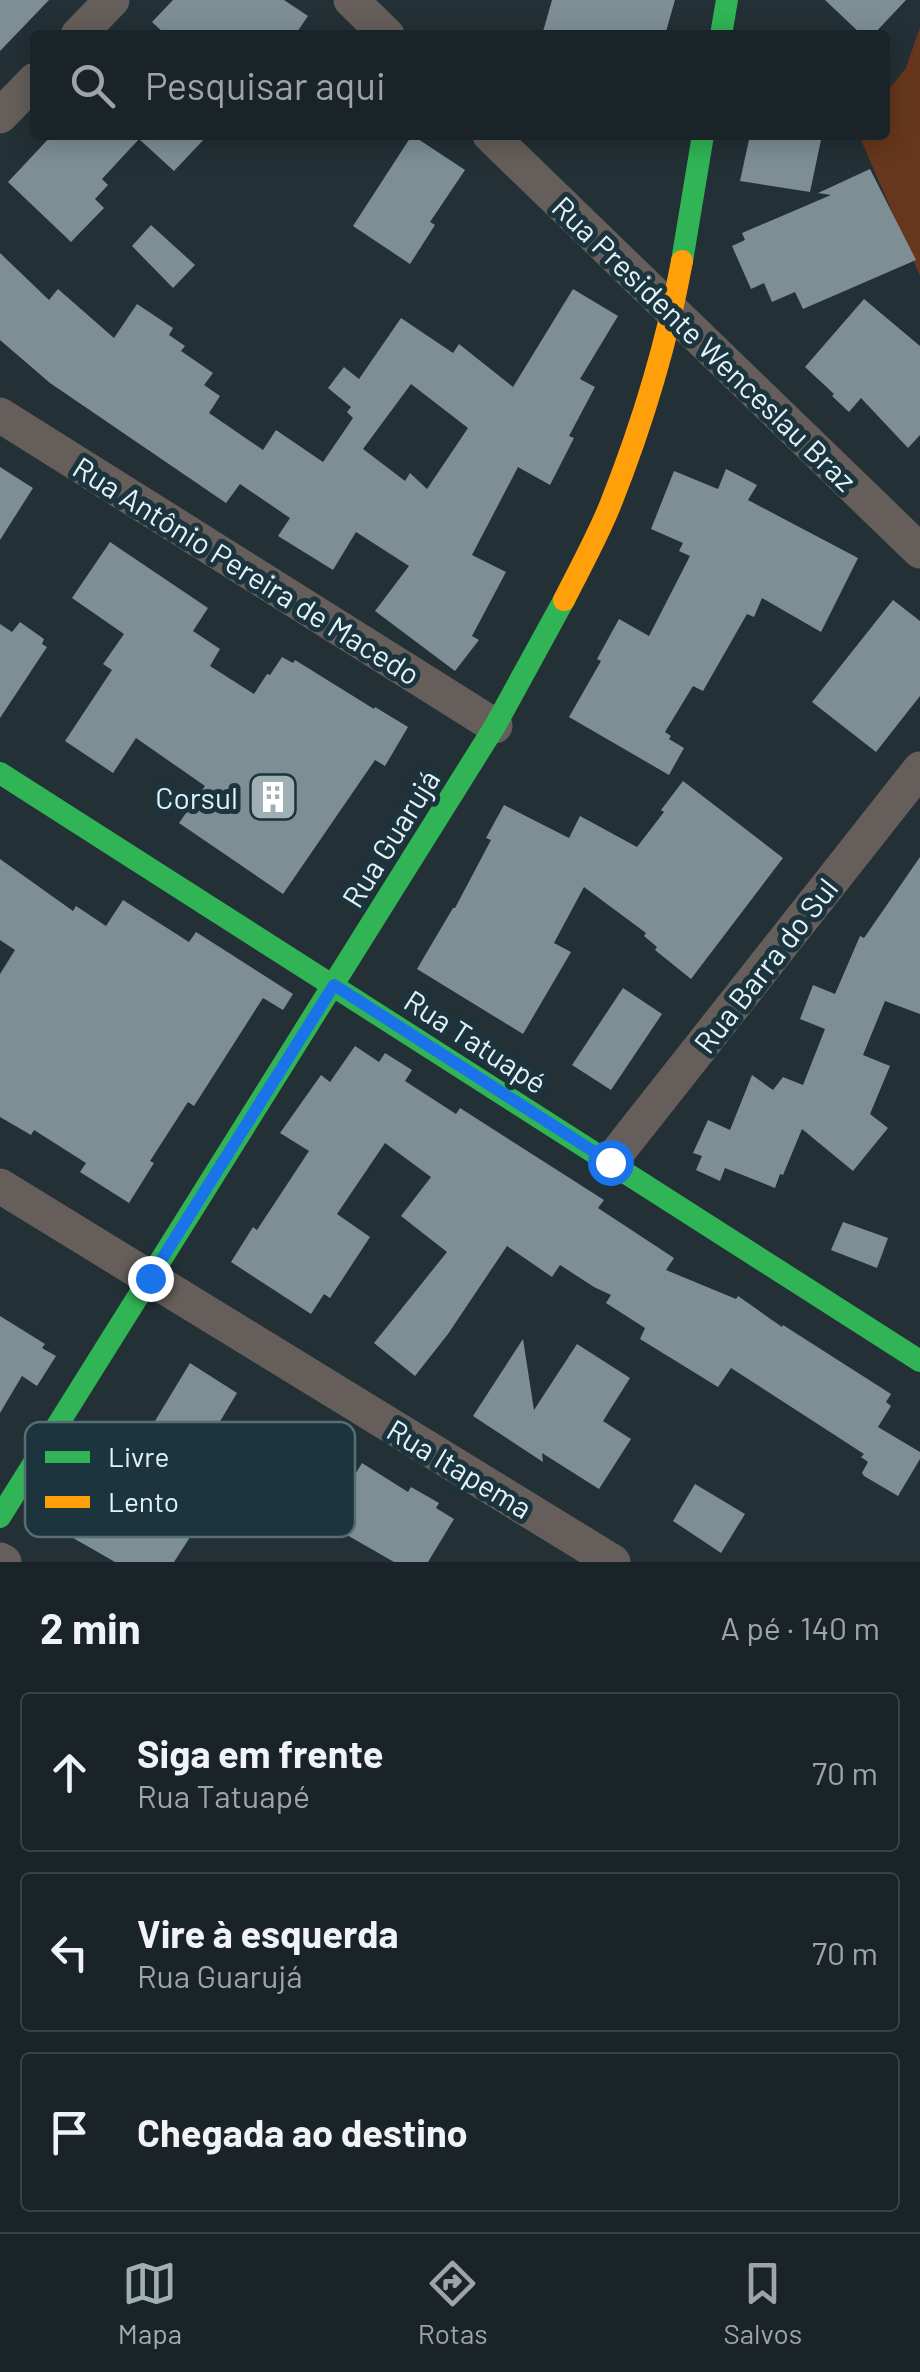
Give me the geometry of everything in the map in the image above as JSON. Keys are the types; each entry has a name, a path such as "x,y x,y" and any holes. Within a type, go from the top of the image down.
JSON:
{"street":[{"path":"83,30 112,0"},
{"path":"351,0 382,30"},
{"path":"722,30 727,0"},
{"path":"0,116 30,85"},
{"name":"Rua Presidente Wenceslau Braz","path":"495,140 920,551"},
{"name":"Rua Guarujá","path":"60,1422 495,726 565,598 610,504 648,398 672,311 702,140"},
{"name":"Rua Antônio Pereira de Macedo","path":"0,415 495,726"},
{"name":"Rua Barra do Sul","path":"610,1162 920,768"},
{"name":"Rua Tatuapé","path":"0,772 920,1361"},
{"name":"Rua Itapema","path":"0,1186 613,1562"},
{"name":"Rua Guarujá","path":"0,1517 25,1477"}],"shaded area":[{"path":"920,27 920,276 861,140 890,140 890,88 906,68"}],"building":[{"path":"0,0 49,0 0,51"},
{"path":"173,0 284,0 308,16 298,30 161,30 152,22"},
{"path":"552,0 675,0 666,30 543,30"},
{"path":"825,0 906,0 878,30 857,30"},
{"path":"47,140 138,140 102,179 108,185 95,199 104,208 71,242 8,182"},
{"path":"140,140 203,140 174,171"},
{"path":"409,140 420,140 465,170 430,222 435,225 410,264 353,226"},
{"path":"749,140 821,140 810,192 740,181"},
{"path":"870,169 916,260 803,309 795,292 772,302 764,283 751,289 732,246 745,240 742,233 831,195 818,193"},
{"path":"151,225 195,265 173,288 132,246"},
{"path":"0,253 49,300 58,289 114,338 137,304 173,328 169,335 185,346 181,351 213,373 204,385 220,396 209,413 263,450 276,430 323,462 353,418 347,412 351,407 328,388 344,367 359,379 401,318 453,353 459,344 513,387 573,289 618,316 580,379 595,387 569,436 574,438 550,485 518,467 472,555 506,572 472,636 479,640 455,671 375,611 409,566 356,532 333,570 278,536 290,518 240,484 226,503 50,383 0,340","holes":["411,384 468,428 427,489 410,473 405,481 363,449"]},
{"path":"864,299 920,346 920,435 908,448 861,398 849,412 805,367"},
{"path":"0,467 33,488 0,540"},
{"path":"726,469 757,485 748,500 858,558 821,632 762,598 754,617 747,614 703,691 693,686 665,732 684,748 669,775 569,717 601,661 597,659 619,619 649,636 690,556 679,551 683,543 651,529 674,471 718,489"},
{"path":"110,542 208,608 193,631 220,649 210,666 254,694 282,657 293,663 295,660 408,727 385,766 375,760 283,894 179,823 205,786 136,738 113,773 65,741 112,670 103,664 124,634 72,598"},
{"path":"893,600 920,621 920,696 876,752 812,702"},
{"path":"20,622 44,639 42,644 47,647 0,718 0,624 12,632"},
{"path":"683,781 783,858 691,979 655,950 657,947 644,936 646,933 584,887 554,943 571,952 523,1034 417,969 455,908 491,840 486,838 504,805 569,838 580,816 637,847"},
{"path":"920,857 920,1014 885,1001 863,1055 890,1066 870,1114 888,1128 853,1171 802,1129 775,1188 725,1168 720,1181 696,1170 702,1156 693,1153 708,1120 730,1130 752,1075 773,1090 783,1077 803,1085 825,1029 800,1019 813,985 835,994 860,936 864,938"},
{"path":"0,859 73,911 76,906 106,926 123,900 189,942 196,932 293,994 283,1010 263,998 194,1106 188,1102 150,1161 154,1163 129,1203 80,1172 86,1163 34,1130 31,1135 0,1117 0,974 15,950 0,940"},
{"path":"623,988 662,1014 611,1090 572,1065"},
{"path":"355,1046 379,1062 385,1053 412,1070 405,1081 456,1114 460,1108 604,1200 598,1208 674,1258 666,1270 736,1299 738,1296 891,1394 886,1402 891,1406 878,1427 920,1452 920,1459 898,1496 864,1476 868,1462 861,1457 864,1454 731,1368 718,1387 640,1339 645,1328 606,1303 611,1295 560,1265 552,1277 507,1246 415,1376 374,1343 447,1252 401,1216 431,1177 385,1143 337,1214 370,1237 330,1298 324,1294 311,1314 231,1262 309,1151 280,1133 321,1075 330,1082"},
{"path":"843,1222 888,1238 877,1268 831,1250"},
{"path":"0,1316 45,1344 42,1348 56,1356 37,1386 22,1376 0,1413"},
{"path":"523,1339 534,1410 577,1344 630,1378 603,1421 631,1439 599,1489 542,1453 543,1462 473,1416"},
{"path":"190,1363 237,1393 220,1422 154,1422"},
{"path":"362,1463 408,1492 411,1487 439,1503 436,1508 454,1519 428,1562 394,1562 350,1537 355,1537 355,1475"},
{"path":"695,1484 745,1514 721,1553 673,1521"},
{"path":"71,1537 190,1537 174,1562 115,1562"}],"traffic: fast":[{"path":"722,30 727,0"},
{"path":"682,261 702,140"},
{"path":"59,1422 495,726 564,600"},
{"path":"0,773 920,1361"},
{"path":"0,1517 25,1477"}],"traffic: slow":[{"path":"564,600 606,515 633,444 653,384 682,261"}],"place":[{"name":"Corsul","path":"273,797"}],"route":[{"path":"150,1278 334,985 610,1162"}]}
